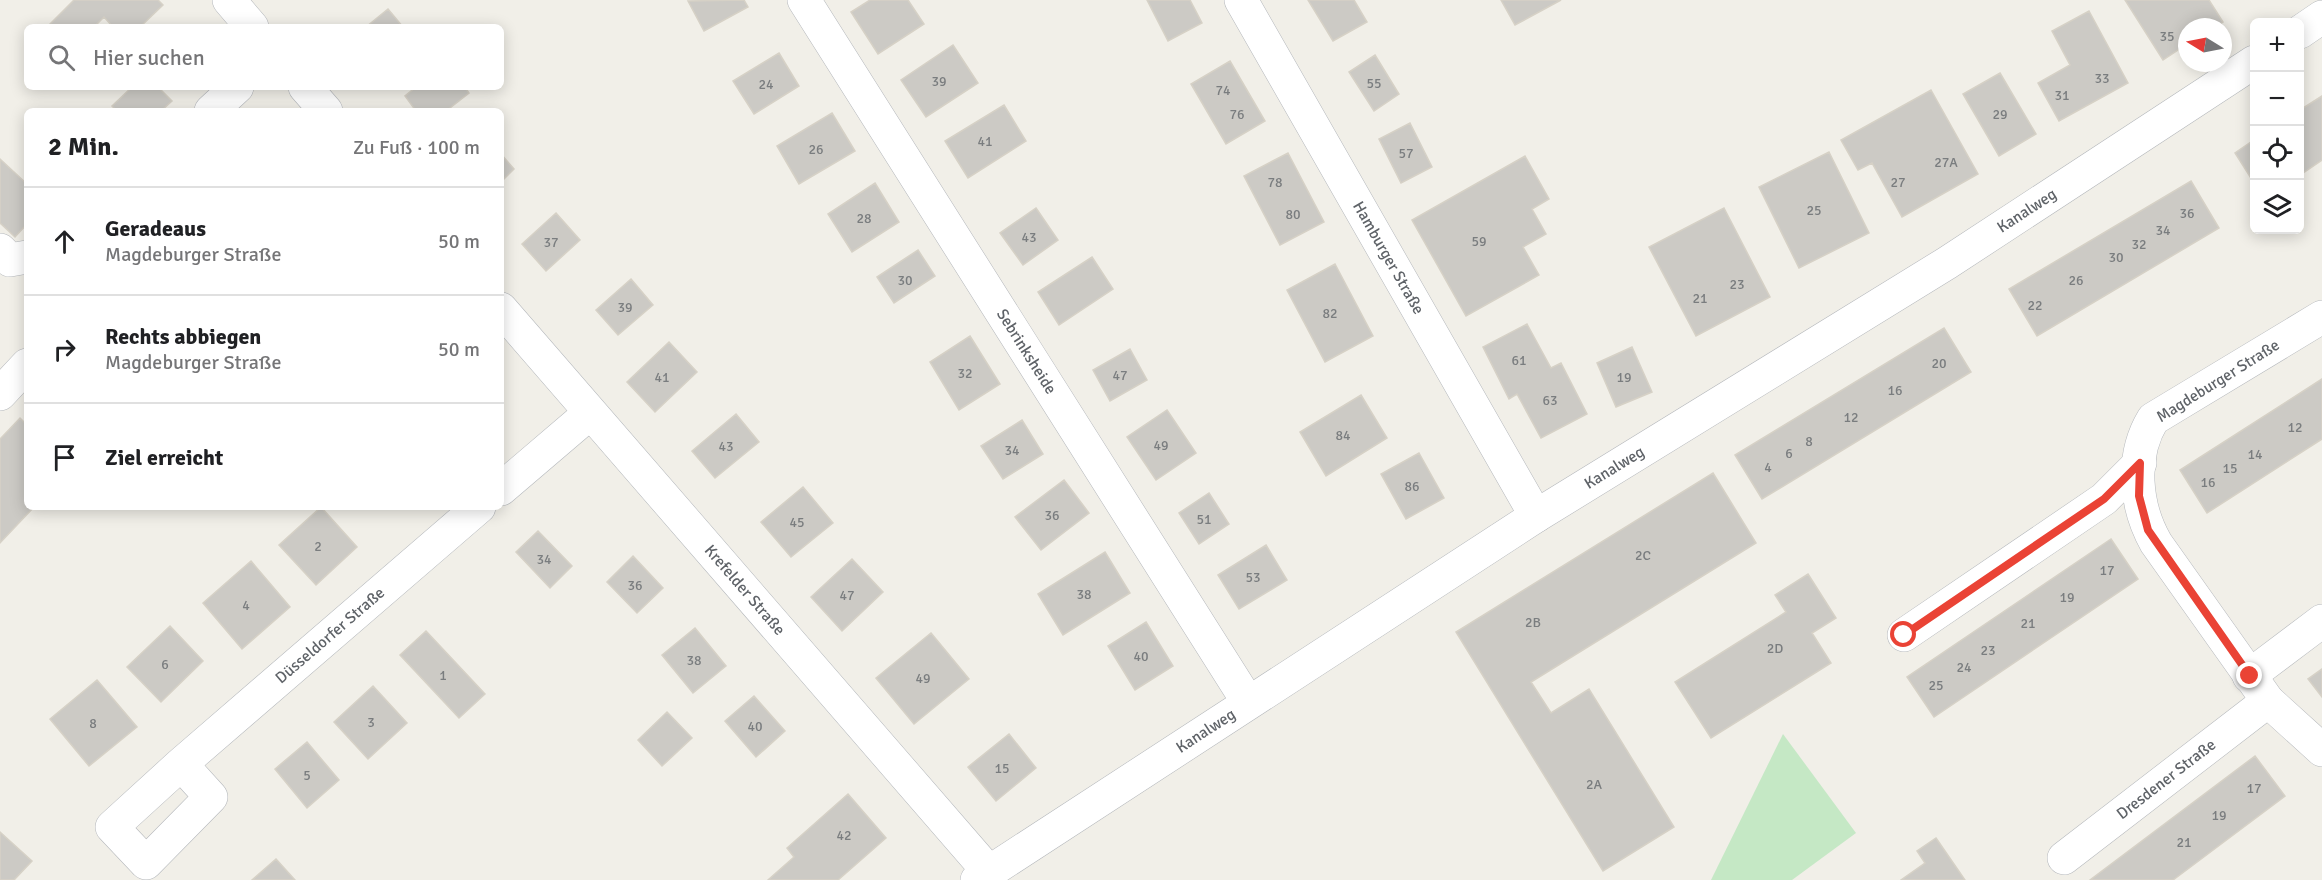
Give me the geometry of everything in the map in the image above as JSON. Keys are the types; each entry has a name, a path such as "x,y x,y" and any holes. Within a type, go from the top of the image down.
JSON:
{"street":[{"path":"230,0 250,24"},
{"name":"Sebrinksheide","path":"804,0 1248,702"},
{"name":"Hamburger Straße","path":"1241,0 1536,516"},
{"path":"2304,29 2322,17"},
{"name":"Kanalweg","path":"983,876 1536,516 1947,263 2250,65"},
{"path":"214,108 234,90"},
{"path":"308,90 323,108"},
{"path":"0,250 10,260 24,258"},
{"name":"Krefelder Straße","path":"504,313 983,876"},
{"name":"Magdeburger Straße","path":"2322,317 2153,419 2141,443 2139,496 2148,530 2259,689 2322,750"},
{"path":"0,394 24,368"},
{"path":"504,486 590,413"},
{"path":"1904,635 2104,499 2140,463"},
{"name":"Düsseldorfer Straße","path":"181,764 476,510"},
{"name":"Dresdener Straße","path":"2064,858 2259,689 2322,621"}],"green space":[{"path":"1783,734 1856,833 1792,880 1711,880"}],"building":[{"path":"74,0 158,0 163,5 143,24 110,24 104,17 97,24 50,24"},
{"path":"744,0 748,7 704,31 688,1"},
{"path":"870,0 908,0 924,24 878,54 851,12"},
{"path":"1147,0 1190,0 1202,23 1168,41"},
{"path":"1308,0 1354,0 1367,22 1333,41"},
{"path":"1501,0 1561,0 1515,25"},
{"path":"2125,0 2209,0 2220,18 2178,18 2178,50 2163,60"},
{"path":"388,9 400,24 370,24"},
{"path":"2089,11 2128,83 2059,121 2038,83 2070,65 2052,31"},
{"path":"953,45 978,83 926,117 901,80"},
{"path":"779,53 799,86 754,114 733,81"},
{"path":"1375,55 1399,94 1374,111 1349,72"},
{"path":"1230,61 1265,121 1226,144 1191,84"},
{"path":"2000,73 2036,134 1999,156 1963,94"},
{"path":"129,90 161,90 172,101 164,108 114,108 112,106"},
{"path":"412,90 467,90 469,93 450,108 414,108 405,96"},
{"path":"1931,90 1978,174 1902,217 1872,163 1858,170 1841,140"},
{"path":"2322,96 2322,160 2304,172 2304,126 2304,107"},
{"path":"1004,105 1026,141 968,178 945,141"},
{"path":"832,113 855,151 799,184 777,146"},
{"path":"1410,123 1432,167 1401,183 1379,139"},
{"path":"2250,143 2250,177 2235,153"},
{"path":"1829,152 1869,233 1799,268 1759,187"},
{"path":"1288,153 1324,222 1280,245 1244,176"},
{"path":"1525,156 1549,199 1532,209 1546,234 1523,247 1539,275 1466,316 1412,220"},
{"path":"504,157 514,169 504,179"},
{"path":"0,159 24,181 24,227 15,237 0,223"},
{"path":"2191,181 2219,228 2037,336 2009,289"},
{"path":"875,183 899,222 852,252 828,214"},
{"path":"1036,208 1058,240 1023,265 1000,233"},
{"path":"1724,208 1770,297 1696,336 1649,247"},
{"path":"556,213 580,240 546,271 522,244"},
{"path":"918,250 935,276 894,303 877,277"},
{"path":"1092,257 1113,289 1059,325 1038,292"},
{"path":"1335,264 1373,336 1325,362 1287,290"},
{"path":"631,279 653,305 618,335 596,310"},
{"path":"1527,324 1551,368 1561,363 1587,414 1541,438 1517,394 1509,399 1483,347"},
{"path":"1944,328 1971,372 1762,499 1735,455"},
{"path":"970,336 1000,384 959,410 930,362"},
{"path":"669,342 697,372 655,412 627,382"},
{"path":"1632,347 1652,392 1616,407 1597,363"},
{"path":"1130,349 1147,380 1110,401 1093,370"},
{"path":"2322,379 2322,439 2207,513 2180,470"},
{"path":"1361,395 1387,438 1326,476 1300,432"},
{"path":"1167,410 1196,453 1156,480 1127,437"},
{"path":"736,414 759,442 715,478 692,451"},
{"path":"20,418 24,422 24,510 31,510 0,543 0,439"},
{"path":"1022,420 1043,454 1003,479 981,446"},
{"path":"1419,453 1444,498 1406,519 1381,474"},
{"path":"1713,473 1756,543 1531,682 1551,713 1589,689 1674,827 1603,871 1456,632"},
{"path":"1064,480 1089,513 1041,550 1015,517"},
{"path":"803,487 833,523 791,557 761,522"},
{"path":"1209,493 1229,524 1199,544 1179,513"},
{"path":"318,510 324,510 357,547 316,585 279,545"},
{"path":"538,531 572,566 550,588 516,552"},
{"path":"2111,539 2138,579 1934,717 1907,677"},
{"path":"1266,545 1287,580 1239,609 1218,575"},
{"path":"1105,552 1130,593 1063,635 1038,594"},
{"path":"633,556 663,588 637,613 607,582"},
{"path":"852,559 883,592 842,631 811,597"},
{"path":"251,561 290,607 242,649 203,603"},
{"path":"1808,574 1836,618 1812,633 1831,663 1711,738 1675,682 1786,612 1775,595"},
{"path":"1146,622 1173,666 1135,690 1108,646"},
{"path":"170,626 203,661 161,702 127,667"},
{"path":"695,628 726,666 693,693 662,655"},
{"path":"426,631 485,694 459,718 400,655"},
{"path":"931,633 969,679 914,724 876,678"},
{"path":"2322,669 2322,697 2308,679"},
{"path":"97,680 137,727 89,766 50,719"},
{"path":"373,686 407,723 368,759 334,722"},
{"path":"754,696 785,731 756,757 725,721"},
{"path":"667,712 692,738 662,766 638,740"},
{"path":"1009,734 1036,768 996,801 968,767"},
{"path":"307,742 339,780 307,808 275,769"},
{"path":"2255,756 2285,796 2173,880 2090,880"},
{"path":"848,794 886,838 838,880 768,880 794,857 787,848"},
{"path":"0,832 32,861 14,880 0,880"},
{"path":"1936,838 1965,880 1901,880 1925,863 1917,851"},
{"path":"276,859 295,880 252,880"}],"route":[{"path":"1904,635 2104,499 2140,463 2139,496 2148,530 2250,676"}]}
